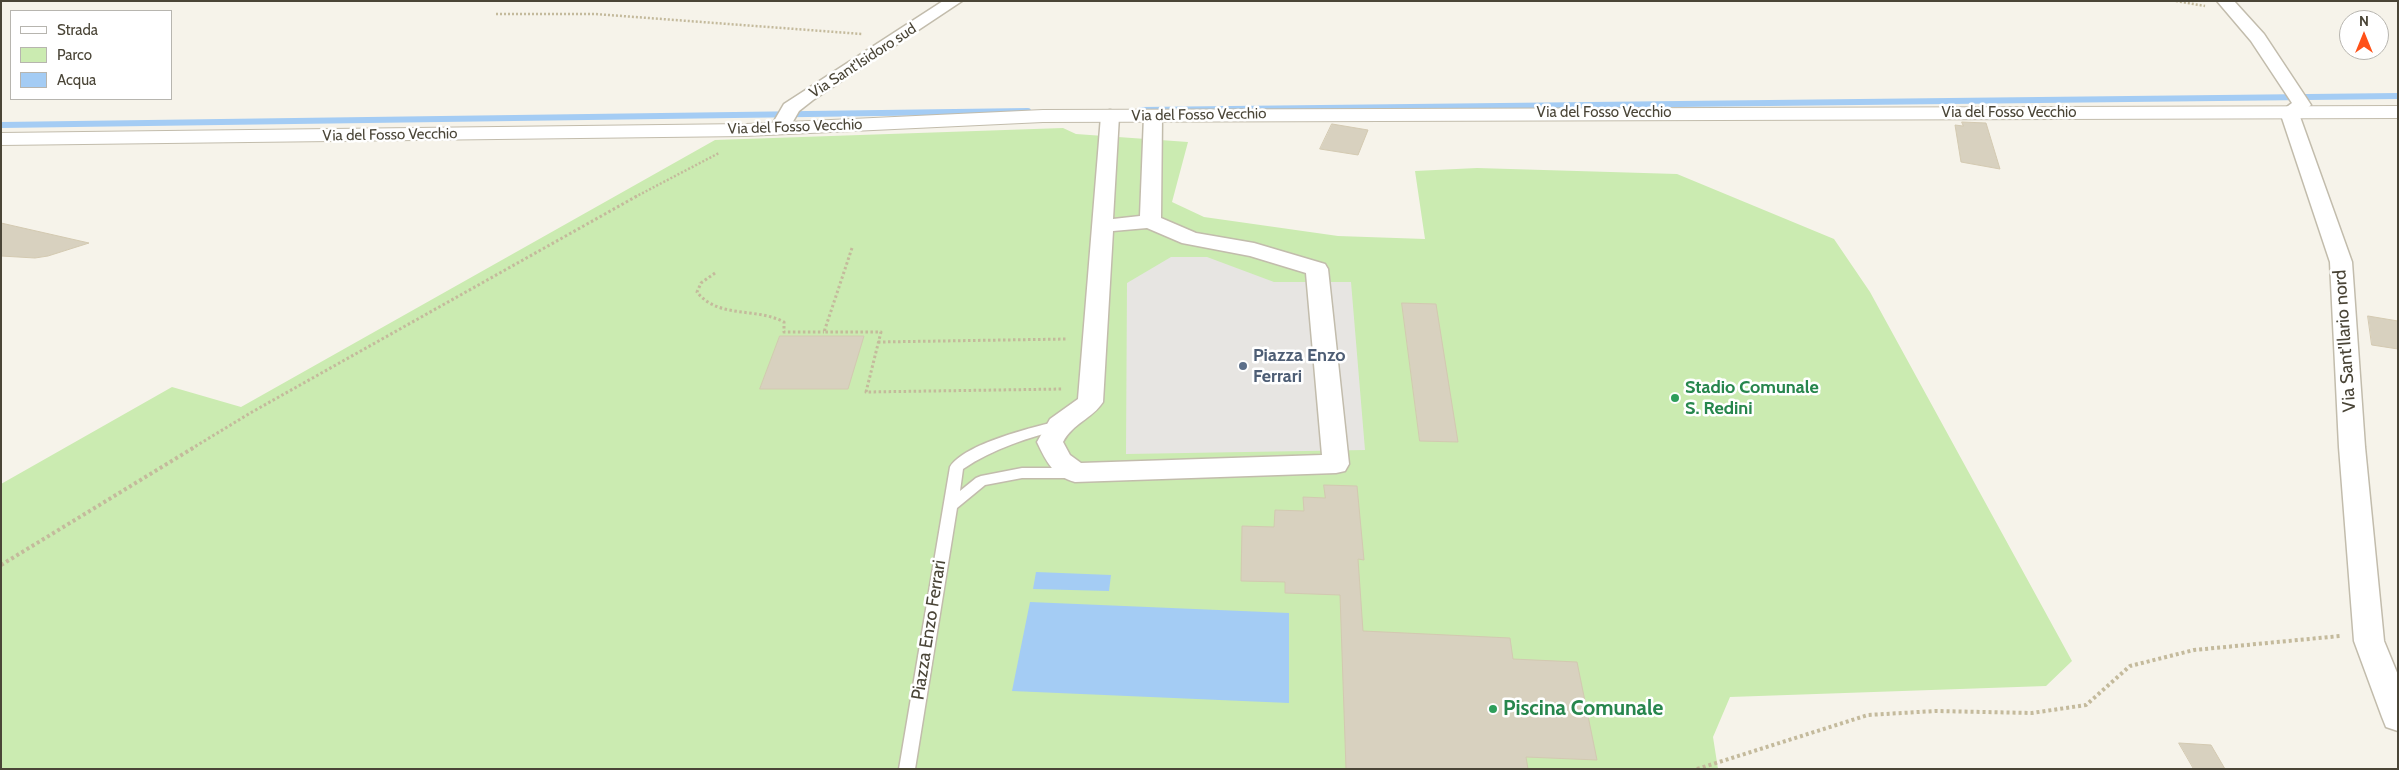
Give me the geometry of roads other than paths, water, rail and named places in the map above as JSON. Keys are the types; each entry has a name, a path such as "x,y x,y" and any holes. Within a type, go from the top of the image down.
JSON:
{"street":[{"name":"Via Sant'Isidoro sud","path":"785,118 889,44 954,1"},
{"name":"Via Sant'Ilario nord","path":"2225,1 2258,38 2294,102 2340,262 2352,447 2370,641 2398,717"},
{"name":"Via del Fosso Vecchio","path":"1,139 746,130 785,118 1152,116 2294,102 2398,112"},
{"path":"1104,226 1150,221 1190,238 1254,250 1317,269 1336,464 1075,473 1059,461 1050,442 1059,425 1090,402 1104,226 1110,116"},
{"path":"1150,221 1152,116"}],"lane":[{"name":"Piazza Enzo Ferrari","path":"907,769 957,466 974,454 1032,431 1059,425"},
{"path":"950,507 981,481 1022,473 1075,473"}],"water":[{"path":"1036,572 1111,575 1109,591 1033,589"},
{"path":"1030,602 1289,613 1289,703 1012,691"}],"waterway":[{"path":"1141,110 2398,96"},
{"path":"1,125 1028,111"}],"place":[{"name":"Piazza Enzo Ferrari","path":"1243,366"},
{"name":"Stadio Comunale S. Redini","path":"1675,398"},
{"name":"Piscina Comunale","path":"1493,709"}]}
